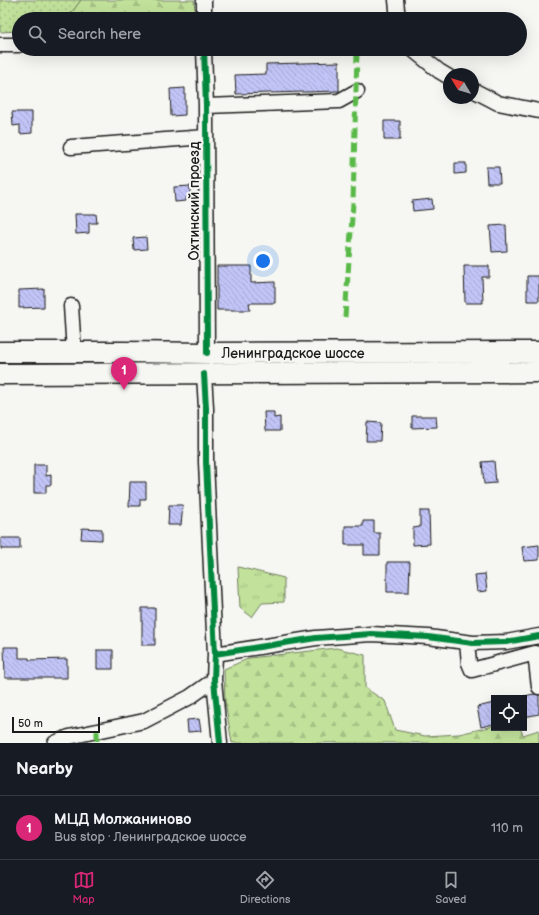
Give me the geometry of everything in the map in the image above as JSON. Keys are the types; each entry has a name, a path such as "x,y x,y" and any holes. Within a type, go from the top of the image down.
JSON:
{"highway":[{"name":"Ленинградское шоссе","path":"0,352 539,352"},
{"name":"Ленинградское шоссе","path":"0,374 539,372"}],"street":[{"path":"204,0 204,12"},
{"path":"396,0 397,12"},
{"path":"0,45 12,45"},
{"name":"Охтинский проезд","path":"204,56 206,106 207,353"},
{"path":"421,56 443,73"},
{"path":"206,106 339,101 357,91"},
{"path":"479,93 498,103 539,111"},
{"path":"71,147 206,138"},
{"path":"71,306 74,352"},
{"path":"204,374 206,408 206,462 215,654 214,680 220,743"},
{"path":"215,654 316,638 371,634 428,637 467,642 506,642 539,636"},
{"path":"467,642 469,663 472,670 535,653 538,687"},
{"path":"55,743 69,736 144,721 190,697 214,680"}],"green space":[{"path":"0,0 81,0 72,12 12,12 12,31 0,32"},
{"path":"81,0 194,0 195,12 72,12"},
{"path":"238,567 284,578 284,602 262,603 252,617 240,608"},
{"path":"336,648 365,655 365,688 385,701 395,730 425,736 459,734 491,727 491,731 521,731 523,735 539,730 539,743 232,743 225,702 224,669 250,658"}],"building":[{"path":"339,62 339,91 236,94 235,75 266,74 266,64"},
{"path":"185,88 185,115 171,116 170,89"},
{"path":"12,112 32,112 32,133 20,134 20,125 13,126"},
{"path":"384,121 400,121 400,140 384,140"},
{"path":"455,163 466,163 466,173 455,174"},
{"path":"486,167 499,167 500,183 487,183"},
{"path":"190,186 190,198 186,198 186,201 175,202 174,187"},
{"path":"432,199 433,209 413,211 412,201"},
{"path":"75,214 96,214 97,223 89,223 89,233 76,234"},
{"path":"506,225 507,251 492,252 490,226"},
{"path":"146,237 147,249 134,250 133,238"},
{"path":"217,266 251,266 251,283 275,282 275,303 249,303 250,310 217,310"},
{"path":"464,266 489,266 489,277 482,277 483,303 465,303"},
{"path":"527,276 539,276 539,301 527,301"},
{"path":"44,289 44,307 19,308 19,290"},
{"path":"264,412 274,412 274,418 280,417 280,431 265,431"},
{"path":"412,416 436,416 437,427 412,428"},
{"path":"367,422 381,423 380,441 366,441"},
{"path":"494,461 496,483 484,484 482,462"},
{"path":"34,465 46,465 46,476 51,475 51,485 46,485 46,493 34,493"},
{"path":"130,482 146,482 146,499 140,499 140,506 129,506"},
{"path":"169,505 183,505 181,525 168,525"},
{"path":"420,511 429,511 430,544 413,545 413,528 420,527"},
{"path":"363,521 374,521 374,533 380,533 380,555 364,555 364,545 345,545 345,526 363,526"},
{"path":"82,528 102,529 102,540 81,539"},
{"path":"1,538 20,538 20,549 1,549"},
{"path":"539,545 539,560 524,561 522,547"},
{"path":"387,562 410,562 409,592 387,592"},
{"path":"485,574 487,591 477,592 475,575"},
{"path":"142,608 155,608 155,645 142,645"},
{"path":"4,647 19,647 19,658 29,658 29,660 67,659 67,678 5,678"},
{"path":"97,650 113,650 113,669 97,669"},
{"path":"527,695 539,695 539,714 527,716"},
{"path":"491,704 491,725 481,727 477,707"},
{"path":"199,719 201,731 188,732 187,720"}],"marked path":[{"path":"345,317 353,203 357,56"},
{"path":"97,731 97,743"}],"cycle path":[{"path":"204,56 206,106 207,353"},
{"path":"204,374 206,408 206,462 215,654 214,680 220,743"},
{"path":"215,654 316,638 371,634 428,637 473,643 506,642 539,636"}],"place":[{"name":"МЦД Молжаниново","path":"124,390"}]}
